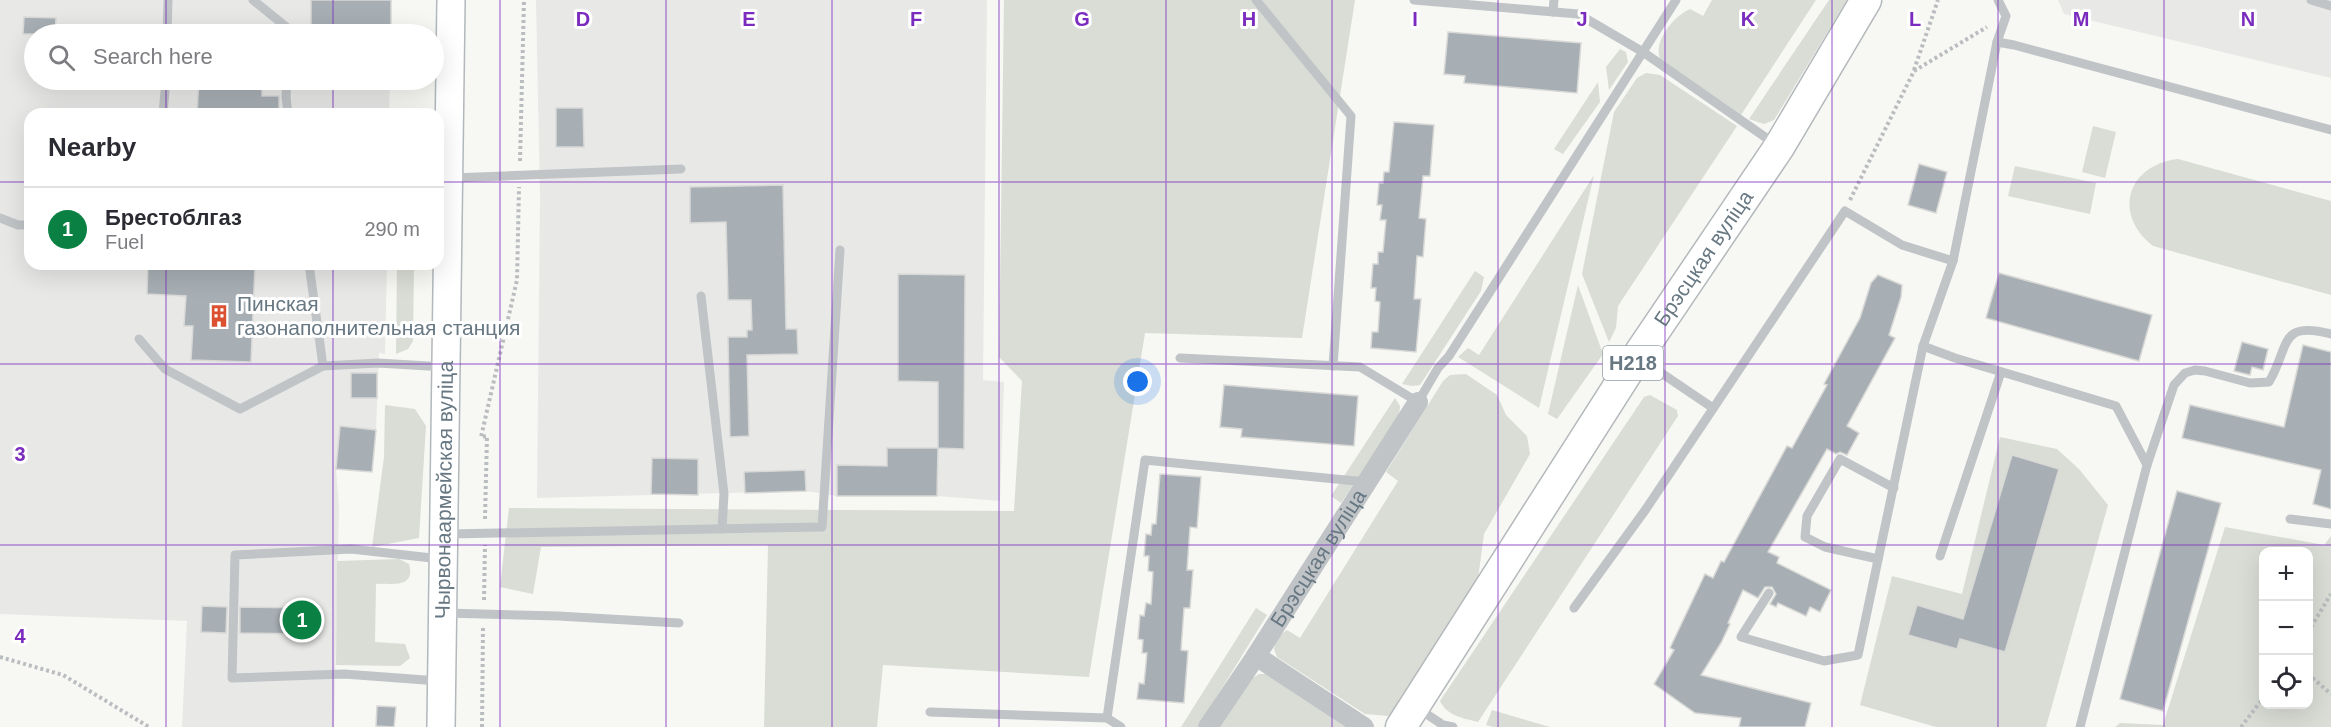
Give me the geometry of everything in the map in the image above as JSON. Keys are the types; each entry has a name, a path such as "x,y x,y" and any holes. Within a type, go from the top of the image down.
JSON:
{"main road":[{"name":"Брэсцкая вуліца","path":"1408,717 1637,357 1779,147 1866,0"}],"street":[{"name":"Чырвонаармейская вуліца","path":"441,727 451,0"},
{"name":"Брэсцкая вуліца","path":"1208,727 1418,402"},
{"path":"1256,656 1364,727"}],"lane":[{"path":"167,24 168,0"},
{"path":"254,0 283,24"},
{"path":"1256,0 1351,116 1333,366"},
{"path":"1414,0 1578,14 1643,52 1779,147"},
{"path":"1553,12 1554,0"},
{"path":"1180,358 1360,367 1418,402 1676,0"},
{"path":"1769,593 1741,637 1824,661 1858,654 1923,346 1953,261 1997,42 2006,16 1998,0"},
{"path":"2311,0 2331,6"},
{"path":"1997,42 2331,130"},
{"path":"164,108 165,90"},
{"path":"286,90 287,108"},
{"path":"450,178 681,169"},
{"path":"1574,608 1646,509 1845,211 1902,245 1953,261"},
{"path":"0,218 24,225"},
{"path":"443,682 336,674 232,678 234,555 444,547 485,532 822,527 840,250"},
{"path":"310,270 323,366"},
{"path":"701,296 724,494 722,529"},
{"path":"2080,727 2147,465 2174,385 2185,373 2194,370 2250,383 2269,382 2278,367 2285,343 2297,331 2312,329 2331,334"},
{"path":"139,339 165,369 240,410 323,366 378,363 447,367"},
{"path":"1923,346 2116,406 2147,465"},
{"path":"1637,357 1713,408"},
{"path":"1940,556 2001,372"},
{"path":"1878,559 1825,548 1805,537 1807,516 1840,459 1894,488"},
{"path":"1107,718 1145,460 1365,482"},
{"path":"2290,519 2331,524"},
{"path":"444,613 558,616 679,623"},
{"path":"930,712 1107,718 1121,727"},
{"path":"1408,717 1453,727"}],"path":[{"path":"482,727 487,436 481,437 517,280 524,0"},
{"path":"1845,211 1914,71 1938,0"},
{"path":"1914,71 2006,16"},
{"path":"2313,624 2331,594"},
{"path":"0,657 63,675 149,727"},
{"path":"2313,678 2331,694"},
{"path":"2241,727 2259,704"}],"shaded area":[{"path":"0,0 391,0 391,24 24,24 24,90 390,90 389,108 24,108 24,270 387,270 385,354 379,353 372,472 336,469 339,508 334,727 182,727 187,621 0,614"},
{"path":"536,0 987,0 983,380 1004,382 1000,501 937,496 837,496 806,491 537,498 540,195"},
{"path":"1004,0 1355,0 1302,338 1145,333 1089,677 883,665 877,727 764,727 768,545 541,547 533,594 500,587 509,508 1014,511 1022,381 999,357"},
{"path":"1712,0 1816,0 1741,115 1660,59 1659,45 1672,23 1690,9 1703,16"},
{"path":"1829,0 1847,0 1774,120 1764,124 1749,119"},
{"path":"2058,0 2331,0 2331,78 2064,14"},
{"path":"1620,49 1626,52 1628,62 1609,90 1606,67"},
{"path":"1646,73 1660,75 1737,126 1618,306 1616,328 1609,342 1582,274 1614,112 1637,78"},
{"path":"1598,82 1600,102 1563,154 1554,149"},
{"path":"2093,126 2116,132 2105,178 2082,172"},
{"path":"2178,159 2331,201 2331,295 2153,246 2140,233 2132,220 2129,206 2131,193 2137,181 2147,171 2161,163"},
{"path":"2015,166 2096,183 2090,214 2008,196"},
{"path":"1594,175 1539,408 1458,357 1468,348 1479,355"},
{"path":"397,270 414,270 413,341 408,349 396,354"},
{"path":"1475,271 1484,277 1481,291 1420,385 1402,384"},
{"path":"1578,285 1603,354 1557,419 1548,414"},
{"path":"1466,374 1497,395 1506,415 1527,436 1530,454 1484,534 1477,586 1398,711 1388,716 1365,714 1277,657 1274,649 1276,638 1287,630 1300,638 1398,481 1386,472 1443,381 1450,375"},
{"path":"1650,395 1677,410 1678,416 1478,722 1451,713 1440,701 1644,397"},
{"path":"1395,398 1400,406 1399,417 1341,503 1331,496"},
{"path":"385,405 415,409 426,426 419,538 372,547 384,457"},
{"path":"2000,437 2057,449 2079,469 2108,505 2046,727 1936,727 1860,705 1892,576 1962,594"},
{"path":"2225,527 2324,545 2331,536 2331,727 2115,727 2120,723 2163,725"},
{"path":"399,559 409,564 409,578 401,583 376,584 375,642 405,644 410,658 400,666 336,665 337,561"},
{"path":"1256,608 1267,615 1198,727 1181,727"},
{"path":"1259,674 1271,674 1349,727 1219,727 1251,679"},
{"path":"1492,710 1550,727 1486,725"}],"building":[{"path":"311,0 391,0 391,24 311,24"},
{"path":"24,17 56,18 56,24 24,24 23,34"},
{"path":"1448,32 1581,43 1577,93 1464,83 1465,76 1444,74"},
{"path":"198,90 262,90 262,96 279,96 279,108 197,108"},
{"path":"556,108 583,108 584,147 556,147"},
{"path":"1394,122 1434,125 1430,176 1423,176 1419,218 1426,219 1423,257 1417,256 1414,299 1421,299 1416,352 1371,348 1372,332 1378,332 1380,302 1375,301 1376,288 1371,288 1373,264 1378,264 1378,252 1383,252 1386,220 1380,220 1382,205 1377,205 1379,183 1383,183 1384,172 1389,172"},
{"path":"1919,164 1947,172 1936,213 1908,205"},
{"path":"783,185 786,329 797,329 798,354 747,355 749,436 730,437 728,337 747,337 747,330 752,330 751,300 728,300 726,222 690,223 690,187"},
{"name":"Пинская газонаполнительная станция","path":"148,270 255,270 251,362 191,360 193,326 184,326 186,296 147,294"},
{"path":"1999,273 2152,315 2139,361 1986,318"},
{"path":"898,274 965,275 964,449 938,448 938,382 898,381"},
{"path":"1878,275 1902,285 1901,297 1889,335 1895,338 1847,426 1859,433 1847,455 1840,452 1836,454 1827,449 1768,552 1779,557 1777,563 1831,590 1820,612 1810,607 1806,616 1778,603 1776,607 1770,604 1776,594 1772,587 1765,587 1758,598 1743,590 1721,643 1701,675 1811,703 1805,727 1739,727 1741,718 1695,713 1654,684 1674,650 1670,648 1705,574 1713,578 1721,561 1724,562 1787,446 1792,448 1827,385 1824,384 1860,318 1871,283"},
{"path":"2242,342 2268,349 2263,370 2252,367 2250,375 2234,371"},
{"path":"2303,345 2331,352 2331,509 2313,504 2321,470 2182,438 2190,405 2284,427"},
{"path":"351,373 377,373 377,398 351,398"},
{"path":"1224,385 1358,396 1354,446 1241,437 1242,429 1220,427"},
{"path":"340,426 376,430 372,472 336,469"},
{"path":"887,448 938,448 937,496 837,496 837,465 887,466"},
{"path":"2012,455 2059,469 2005,652 1960,639 1957,649 1908,635 1917,605 1963,619"},
{"path":"652,458 698,459 698,495 651,494"},
{"path":"805,470 806,491 745,493 744,472"},
{"path":"1160,474 1201,477 1197,528 1190,527 1187,570 1193,570 1190,608 1184,608 1181,650 1188,651 1184,703 1137,699 1139,683 1144,684 1147,653 1142,653 1143,640 1138,639 1140,615 1144,616 1146,603 1151,604 1153,572 1148,571 1149,556 1144,556 1146,534 1151,535 1152,524 1156,524"},
{"path":"2177,491 2221,503 2163,711 2120,699"},
{"path":"202,606 227,607 226,633 201,632"},
{"path":"240,607 315,608 314,634 240,633"},
{"path":"377,706 396,707 394,727 376,726"}],"place":[{"name":"Пинская газонаполнительная станция","path":"219,316"},
{"name":"Брестоблгаз","path":"302,620"}]}
